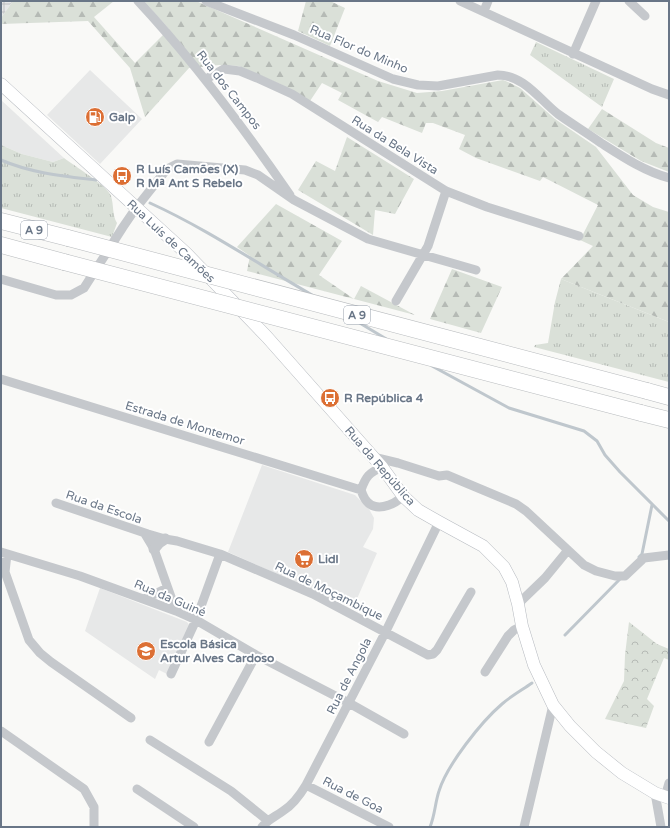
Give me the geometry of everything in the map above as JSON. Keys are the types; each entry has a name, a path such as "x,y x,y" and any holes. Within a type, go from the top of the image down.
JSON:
{"highway":[{"name":"A 9","path":"1,221 669,397"},
{"name":"A 9","path":"1,245 669,420"}],"main road":[{"name":"Rua Luís de Camões","path":"1,84 186,253 267,337 298,373"},
{"name":"Rua da República","path":"298,373 382,467 403,496 418,510 483,546 504,567 512,582 522,626 534,665 553,705 570,726 596,752 622,773 663,796"}],"street":[{"name":"Rua dos Campos","path":"138,1 169,34 206,79 251,138 294,200"},
{"name":"Rua Flor do Minho","path":"206,1 294,35 393,79 418,85 438,86 498,75 512,77 531,89 558,114 620,155 648,170 669,178"},
{"path":"460,1 652,90 669,95"},
{"path":"484,11 488,1"},
{"path":"573,54 596,1"},
{"path":"630,1 645,16"},
{"name":"Rua da Bela Vista","path":"206,79 224,69 240,71 257,78 292,94 446,191 579,236"},
{"path":"1,279 56,295 71,296 84,288 136,208 167,169 177,164 245,170 258,176 294,200 368,239 476,270"},
{"path":"396,301 428,246 446,191"},
{"name":"Estrada de Montemor","path":"1,379 361,490"},
{"path":"373,457 439,476 447,475 516,504 526,511 584,565 596,571 615,576 625,576 644,558 669,555"},
{"path":"382,467 370,473 365,481 361,490 365,499 372,506 380,508 398,501 403,496"},
{"name":"Rua da Escola","path":"56,503 145,534 165,539"},
{"name":"Rua de Angola","path":"265,824 284,811 298,798 306,785 386,632 439,522"},
{"name":"Rua da Escola","path":"145,534 154,549 176,611"},
{"path":"154,549 165,539"},
{"name":"Rua de Moçambique","path":"165,539 177,541 220,554 313,594 428,655 433,654 437,650 471,592"},
{"path":"518,604 545,578 568,550"},
{"path":"4,553 5,572 29,640 40,653 51,662 130,718"},
{"name":"Rua da Guiné","path":"4,553 80,576 145,599 196,620 256,655 349,703 404,734"},
{"path":"171,674 196,620 220,554"},
{"path":"145,599 167,588"},
{"path":"485,672 508,636 514,630 522,626"},
{"path":"209,742 256,655"},
{"path":"524,827 553,705"},
{"path":"1,731 84,789 94,807 94,827"},
{"path":"150,740 231,791 265,824"},
{"path":"661,827 663,796 669,783"},
{"name":"Rua de Goa","path":"306,785 389,827"},
{"path":"137,789 194,827"}],"shaded area":[{"path":"1,1 13,1 1,18"},
{"name":"Galp","path":"90,70 142,119 100,164 47,115"},
{"path":"1,100 64,158 53,162 22,154 1,145"},
{"path":"262,465 355,495 369,509 374,518 373,529 363,547 377,553 353,608 228,552"},
{"name":"Escola Básica Artur Alves Cardoso","path":"100,588 187,622 190,626 167,674 159,670 155,679 85,631"}],"green space":[{"path":"13,1 114,1 94,17 135,63 169,29 144,1 196,1 378,81 417,93 442,91 503,80 508,82 520,88 555,119 596,147 633,195 653,207 669,212 669,322 561,279 593,246 580,240 598,205 543,177 540,181 476,158 459,149 465,135 433,123 426,123 422,133 382,117 378,122 338,100 342,93 322,83 310,101 280,84 239,66 219,65 189,68 145,117 130,68 88,21 1,24 1,18"},
{"path":"306,1 330,1 345,8 330,46 298,31"},
{"path":"536,42 614,79 602,107 530,55"},
{"path":"602,109 656,143 669,148 669,172 641,161 588,129"},
{"path":"347,137 414,179 395,214 375,210 373,235 298,190 316,161 335,171"},
{"path":"1,145 22,154 53,162 64,158 97,181 104,187 112,199 114,217 117,223 112,237 1,208"},
{"path":"276,204 342,241 319,275 354,299 361,286 415,315 247,271 250,256 237,247"},
{"path":"452,269 502,287 481,333 430,319"},
{"path":"561,279 669,322 669,382 534,347 535,345 548,343 555,302"},
{"path":"629,622 657,644 669,649 669,660 664,658 647,699 654,706 646,728 605,719 624,681"}],"waterway":[{"path":"1,160 36,171 96,180"},
{"path":"150,203 212,235 312,295"},
{"path":"358,322 388,340"},
{"path":"432,366 509,408 584,431 597,441 605,455 620,472 669,521"},
{"path":"639,557 642,554 652,505"},
{"path":"565,635 621,578"},
{"path":"430,827 443,781 449,769 466,744 484,722 502,704 532,683"}],"place":[{"name":"Galp","path":"95,117"},
{"name":"R Luís Camões (X) R Mª Ant S Rebelo","path":"122,176"},
{"name":"R República 4","path":"330,398"},
{"name":"Lidl","path":"304,559"},
{"name":"Escola Básica Artur Alves Cardoso","path":"146,651"}]}
